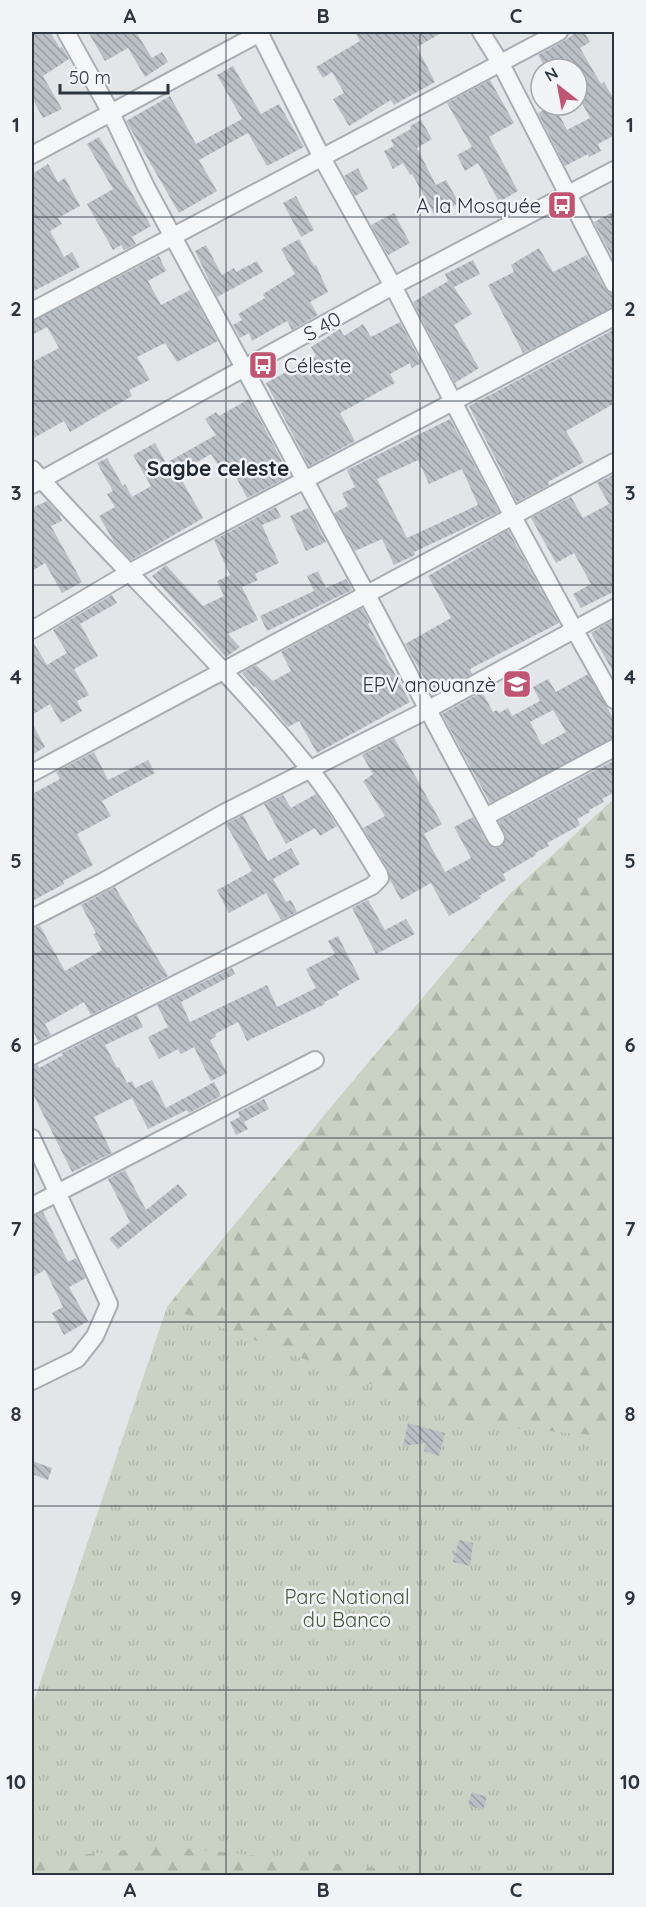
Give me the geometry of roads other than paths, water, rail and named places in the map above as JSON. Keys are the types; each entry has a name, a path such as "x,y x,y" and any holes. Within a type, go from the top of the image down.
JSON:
{"street":[{"path":"66,32 110,111 146,187 496,838"},
{"path":"32,155 260,32 322,158 393,286 573,629 615,700"},
{"path":"481,32 501,64 615,284"},
{"path":"32,310 559,32"},
{"name":"S 40","path":"35,478 615,170"},
{"path":"32,630 130,572 615,317"},
{"path":"32,772 615,462"},
{"path":"32,1056 378,882 379,874 355,834 309,768 222,669 130,572 35,478"},
{"path":"32,918 106,880 222,814 427,710 615,608"},
{"path":"485,817 615,748"},
{"path":"32,1206 315,1060"},
{"path":"32,1138 109,1304 95,1335 77,1359 32,1381"}],"place":[{"name":"A la Mosquée","path":"562,205"},
{"name":"Céleste","path":"263,365"},
{"name":"EPV anouanzè","path":"517,684"}],"district":[{"name":"Sagbe celeste","path":"218,468"}],"park label":[{"name":"Parc National du Banco","path":"347,1608"}]}
